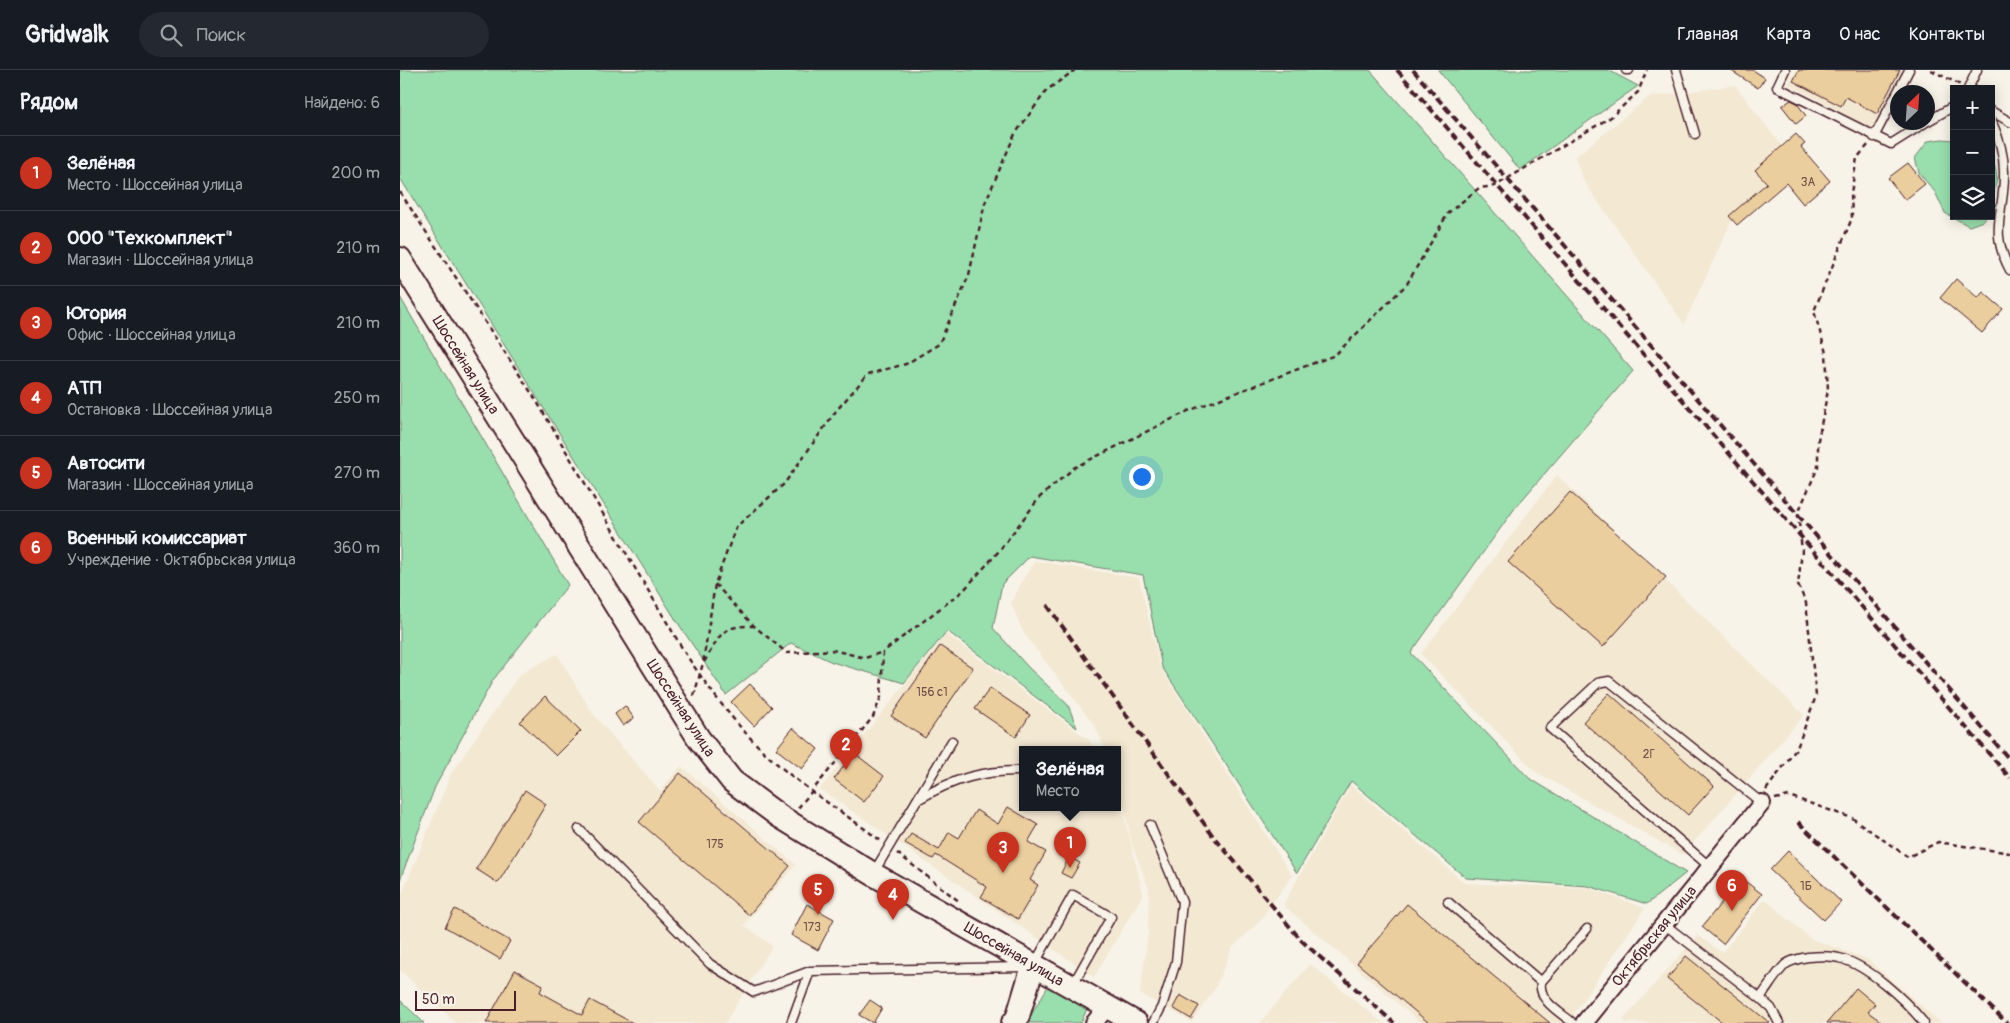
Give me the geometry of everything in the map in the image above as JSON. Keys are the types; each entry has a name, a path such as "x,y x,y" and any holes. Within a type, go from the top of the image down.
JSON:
{"main road":[{"name":"Шоссейная улица","path":"400,259 699,739 732,781 787,821 873,874 1071,987 1101,1015 1136,1023"},
{"path":"1013,1023 1017,1019 1033,966"}],"street":[{"name":"Октябрьская улица","path":"1584,1023 1762,803"}],"lane":[{"path":"1676,70 1695,134"},
{"path":"1786,70 1777,87 1874,137 1890,144 1914,130"},
{"path":"1874,137 1909,70"},
{"path":"1970,85 1977,70"},
{"path":"1935,117 1950,108"},
{"path":"1995,113 2010,122"},
{"path":"1994,130 2003,156 2004,174 1997,236 2002,255 2010,270"},
{"path":"1710,867 1550,728 1598,683 1609,681 1762,803"},
{"path":"873,874 952,741"},
{"path":"918,800 943,785 971,775 1000,770 1019,770"},
{"path":"1150,826 1182,902 1176,962 1162,1006 1153,1023"},
{"path":"579,829 710,964 754,992 810,971 1033,966 1073,895 1111,917 1071,987"},
{"path":"1448,902 1541,982"},
{"path":"1664,924 1760,998 1771,1008 1779,1023"},
{"path":"1572,1023 1542,996 1541,982 1586,929"},
{"path":"1760,998 1787,964 1802,958 1822,956 1839,958 1857,964 1869,973 1913,1010 1924,1023"},
{"path":"791,1023 810,971"}],"path":[{"path":"686,718 703,663 715,584 736,527 784,484 836,411 868,374 906,364 939,344 970,275 985,203 1015,134 1047,90 1075,70"},
{"path":"715,584 754,626 787,653 833,650 865,658 883,652 963,591 999,551 1040,496 1075,467 1188,412 1335,355 1407,284 1448,213 1479,188 1495,186 1612,117 1638,92 1647,70"},
{"path":"1931,70 1956,82"},
{"path":"1762,803 1767,788 1797,748 1816,696 1806,603 1798,585 1802,551 1798,513 1818,467 1818,440 1828,390 1826,353 1814,311 1852,218 1850,193 1858,158 1874,137"},
{"path":"400,192 536,400 700,676 741,729 774,761 812,791 950,892 963,904"},
{"path":"703,663 723,630 737,625 754,626"},
{"path":"787,821 873,717 881,697 883,652"},
{"path":"1762,803 1789,796 1852,818 1908,857 1938,842 2010,853"}],"shaded area":[{"path":"1796,70 1903,71 1896,85 1890,85 1890,95 1872,129 1788,84"},
{"path":"1735,85 1794,162 1731,222 1684,324 1583,180 1575,157 1649,97"},
{"path":"1557,475 1804,715 1683,855 1536,772 1421,654"},
{"path":"1036,561 1139,578 1160,667 1292,876 1257,924 1232,948 1215,988 1192,1022 1140,994 1148,934 1149,889 1132,844 1121,794 1121,746 1104,746 1095,726 1023,632 1011,603 1025,576"},
{"path":"946,634 1089,740 1093,746 1019,746 1019,811 1121,811 1121,802 1143,894 1094,977 820,789"},
{"path":"557,654 593,714 660,791 681,766 796,865 744,925 772,946 725,1023 456,1023 400,970 400,899 451,774 519,675"},
{"path":"1351,785 1465,883 1588,888 1645,908 1568,1023 1421,1023 1283,905"},
{"path":"1765,899 1811,939 1867,959 1941,1023 1626,1023 1623,1020 1698,935 1722,953"},
{"path":"1310,964 1383,1023 1260,1023"}],"green space":[{"path":"400,70 1370,70 1633,371 1515,508 1411,653 1529,778 1686,873 1647,904 1588,886 1466,878 1351,781 1297,873 1162,667 1143,575 1030,556 1002,584 993,628 1028,667 1068,705 1077,728 947,631 904,683 832,662 791,643 726,695 676,620 400,178"},
{"path":"1438,70 1608,70 1638,86 1520,170"},
{"path":"1950,140 1950,216 1945,213 1935,192 1919,173 1915,158 1928,141"},
{"path":"1995,167 1997,177 1995,188"},
{"path":"1958,220 1984,220 1983,221 1969,226"},
{"path":"400,297 568,585 493,680 435,787 400,880"},
{"path":"1050,983 1088,1006 1081,1023 1026,1023"},
{"path":"400,1000 424,1023 400,1023"}],"building":[{"path":"1730,70 1753,70 1765,78 1758,88"},
{"path":"1799,70 1900,70 1892,85 1890,85 1890,89 1877,114 1846,97 1841,106 1793,81"},
{"path":"1791,100 1797,103 1806,116 1796,124 1782,106"},
{"path":"1796,134 1805,144 1801,147 1830,181 1803,204 1786,183 1737,225 1729,216 1767,183 1755,170"},
{"path":"1908,163 1925,184 1905,200 1888,178"},
{"path":"1956,279 1978,298 1983,292 2003,309 1982,333 1940,298"},
{"path":"1570,492 1666,577 1603,647 1508,562"},
{"path":"940,646 973,668 925,738 891,716"},
{"path":"750,684 772,707 754,726 731,702"},
{"path":"990,688 1030,715 1016,737 975,709"},
{"path":"1609,693 1714,786 1688,815 1583,722"},
{"path":"545,696 581,731 556,756 520,722"},
{"path":"625,706 634,718 623,726 615,714"},
{"path":"793,728 818,749 802,769 776,749"},
{"path":"854,753 884,776 864,802 834,779"},
{"path":"680,773 790,866 749,915 639,822"},
{"path":"525,790 546,804 498,883 476,869"},
{"path":"1008,807 1038,825 1028,842 1046,852 1030,880 1038,885 1018,919 981,897 987,887 936,855 933,859 905,843 911,834 939,850 949,832 959,838 976,810 998,824"},
{"path":"1788,851 1841,902 1824,920 1770,870"},
{"path":"1069,857 1080,863 1071,878 1061,873"},
{"path":"1741,878 1762,894 1723,944 1702,927"},
{"path":"807,904 834,919 818,950 791,935"},
{"path":"1407,904 1550,1023 1429,1023 1357,963"},
{"path":"455,909 510,941 500,959 445,927"},
{"path":"1686,956 1770,1023 1723,1023 1667,979"},
{"path":"515,970 543,985 540,992 582,1015 590,1000 633,1023 486,1023"},
{"path":"1856,988 1875,1004 1868,1012 1883,1023 1827,1023"},
{"path":"1180,995 1199,1006 1191,1019 1173,1008"},
{"path":"870,1000 882,1008 873,1023 859,1015"}],"railway":[{"path":"1397,70 2010,778"},
{"path":"1413,70 2010,760"},
{"path":"1047,605 1213,836 1302,941 1394,1023"},
{"path":"1798,822 2007,1023"}],"place":[{"name":"ООО \"Техкомплект\"","path":"846,770"},
{"name":"Зелёная","path":"1070,868"},
{"name":"Югория","path":"1003,873"},
{"name":"Военный комиссариат","path":"1732,911"},
{"name":"Автосити","path":"818,915"},
{"name":"АТП","path":"893,920"}]}
